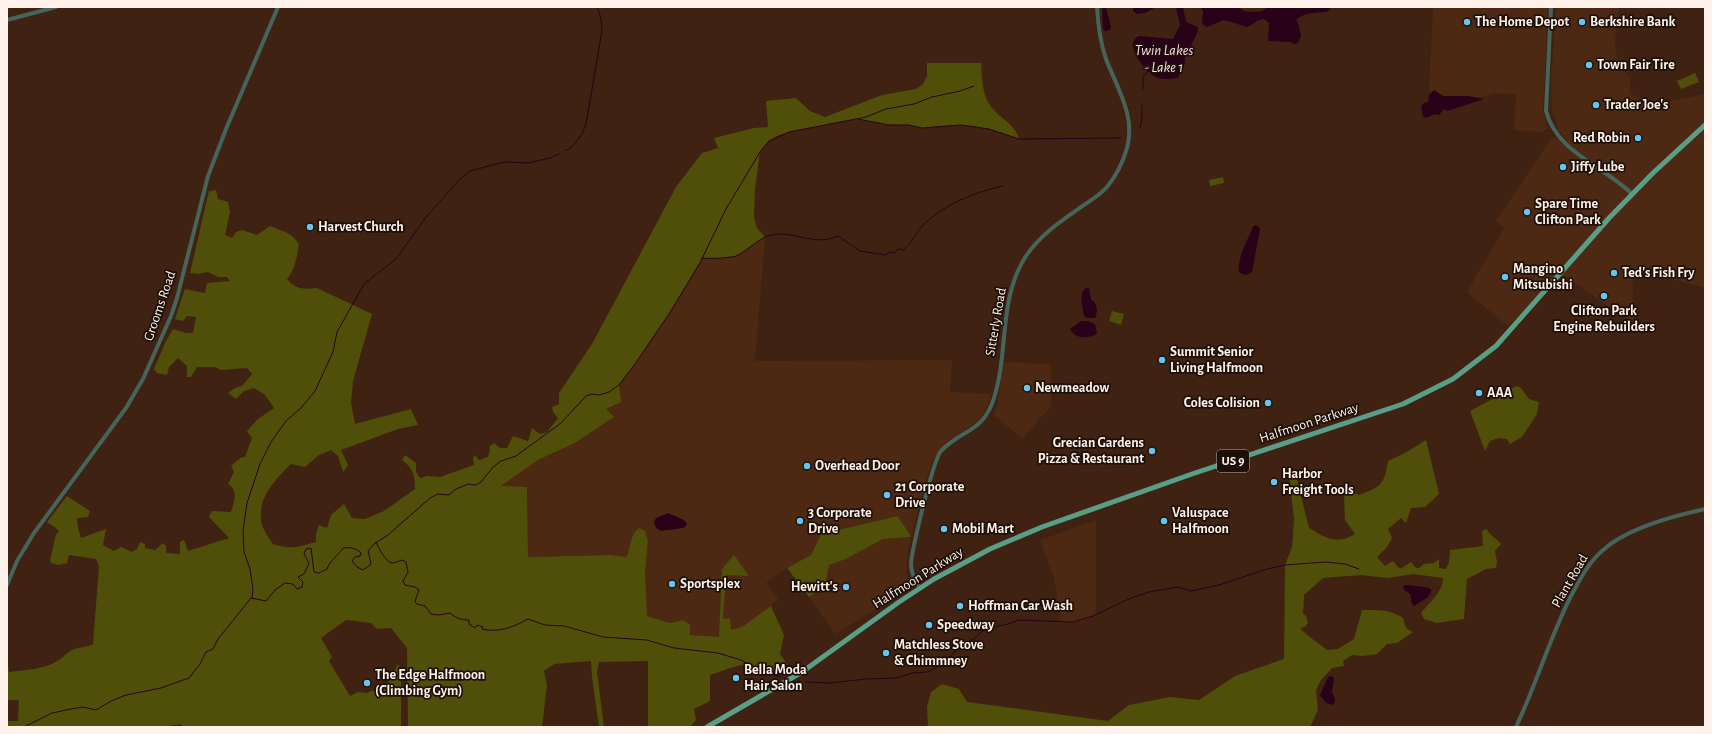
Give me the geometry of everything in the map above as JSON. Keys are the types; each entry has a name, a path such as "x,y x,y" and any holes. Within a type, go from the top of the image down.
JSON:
{"main road":[{"name":"Halfmoon Parkway","path":"707,727 802,672 920,588 990,549 1042,527 1306,435 1403,404 1453,379 1496,346 1632,194 1705,125"}],"street":[{"path":"7,20 56,7"},
{"name":"Grooms Road","path":"7,585 17,560 34,533 126,408 147,372 171,316 177,298 208,176 278,7"},
{"name":"Sitterly Road","path":"920,588 915,581 912,561 929,486 940,452 980,423 990,407 996,389 1008,302 1021,265 1033,247 1051,229 1096,197 1107,187 1122,162 1128,146 1129,129 1127,110 1106,60 1100,40 1097,7"},
{"path":"1551,7 1546,111 1552,127 1563,143 1607,173 1632,194"},
{"name":"Plant Road","path":"1516,727 1561,616 1578,583 1593,559 1616,540 1646,526 1705,509"}],"shaded area":[{"path":"1433,7 1548,7 1543,109 1547,128 1544,131 1514,130 1516,94 1495,93 1480,97 1443,96 1434,90 1429,92"},
{"path":"1556,7 1619,7 1615,42 1618,67 1629,76 1631,84 1630,93 1651,106 1705,94 1705,288 1632,268 1634,324 1565,276 1508,326 1467,292 1504,228 1496,221 1552,137 1568,142 1559,131 1552,111 1551,79"},
{"path":"927,63 981,63 983,87 986,98 992,108 1014,129 1019,139 989,129 960,125 922,128 909,125 889,125 857,119 789,132 777,136 769,141 760,152 755,189 754,217 757,228 765,237 737,256 712,259 702,258 669,314 619,385 621,402 606,409 614,417 575,443 538,460 501,486 527,487 528,557 611,555 626,557 632,538 636,531 639,528 645,531 648,541 645,572 647,616 670,623 683,620 690,625 690,635 719,637 722,569 734,555 749,576 726,575 723,619 730,618 731,630 742,627 771,606 784,635 780,654 787,664 771,675 763,669 755,666 741,665 710,675 710,701 694,709 696,720 690,727 648,727 648,661 599,662 597,672 604,727 599,727 591,661 554,664 544,671 547,685 542,727 408,727 407,648 391,628 377,629 371,623 346,620 321,638 332,657 329,661 350,696 358,692 367,693 386,686 398,664 401,670 401,727 184,727 180,724 164,727 7,727 7,721 18,721 19,700 7,700 7,660 9,672 35,669 54,663 72,650 93,644 99,566 96,559 69,555 67,563 58,565 51,563 50,560 56,534 59,532 47,522 67,496 90,511 88,517 77,518 81,538 106,529 103,545 114,551 121,547 132,552 137,549 140,542 145,544 145,548 155,550 163,543 166,546 166,553 180,554 180,542 184,540 188,551 229,538 209,517 212,511 231,512 235,493 228,484 234,472 231,466 240,458 245,457 252,438 247,431 258,419 274,408 265,395 254,388 244,391 236,399 228,393 235,388 242,386 252,374 247,368 221,370 215,367 197,367 191,377 187,377 187,366 178,358 169,367 167,375 157,373 154,369 165,343 173,329 186,333 193,333 196,317 187,316 183,321 175,319 185,289 205,293 207,283 230,281 227,277 218,277 208,272 198,274 190,273 209,191 216,190 218,199 228,202 230,212 225,235 232,238 236,232 242,230 257,235 270,226 286,232 299,244 294,267 287,279 293,285 308,289 317,288 372,314 353,381 351,403 355,424 411,409 418,425 398,429 341,450 348,465 343,472 338,456 331,450 319,455 305,467 291,464 285,470 273,484 264,499 261,516 262,525 273,544 285,547 299,546 316,542 316,533 319,525 327,528 331,515 344,504 352,518 365,519 384,511 415,489 413,472 402,460 405,455 416,463 416,472 420,478 427,476 440,477 474,465 473,458 475,455 479,460 488,457 490,450 489,447 494,443 500,448 507,448 513,436 528,441 532,428 540,434 547,432 558,418 553,412 552,407 559,404 559,393 592,344 676,187 702,153 718,148 714,138 754,128 768,127 766,101 796,98 810,111 825,117 882,95 916,89 923,84 927,76"},
{"path":"1695,73 1699,82 1681,89 1677,81"},
{"path":"1223,177 1224,183 1210,186 1209,180"},
{"path":"765,237 755,361 952,360 950,392 990,394 990,400 977,422 949,440 935,456 928,473 908,550 906,572 909,581 906,587 870,613 835,634 809,597 825,586 829,565 846,559 883,539 911,537 898,516 821,534 811,555 787,568 766,583 778,599 771,606 742,627 731,630 719,638 689,635 683,620 670,623 647,616 645,572 648,541 632,535 629,552 626,557 611,555 528,557 527,487 500,487 538,460 575,443 614,417 606,409 619,385 669,314 702,258 712,259 737,256"},
{"path":"1112,311 1124,314 1121,325 1109,321"},
{"path":"1004,362 1051,364 1051,406 1023,438 993,415 997,407"},
{"path":"1517,386 1521,388 1529,399 1539,402 1537,414 1522,437 1510,444 1507,439 1499,438 1490,441 1485,451 1470,411"},
{"path":"1426,440 1439,494 1425,507 1411,508 1406,523 1401,518 1388,529 1392,538 1387,547 1377,557 1385,566 1393,561 1400,569 1411,562 1416,568 1419,568 1424,564 1434,563 1439,559 1439,568 1446,569 1449,562 1450,550 1483,546 1482,531 1486,529 1501,544 1495,551 1497,562 1496,568 1486,569 1467,579 1464,619 1437,623 1424,619 1421,613 1438,593 1441,588 1443,578 1413,574 1388,578 1360,575 1323,578 1304,595 1303,614 1306,616 1308,623 1305,627 1300,628 1327,650 1338,649 1354,639 1362,610 1383,611 1398,615 1403,618 1406,628 1413,632 1397,643 1387,644 1377,654 1363,656 1352,655 1343,661 1344,666 1332,668 1321,680 1316,690 1318,710 1310,727 928,727 927,707 931,692 942,684 959,689 967,702 1108,721 1129,705 1170,697 1199,700 1235,676 1284,659 1285,565 1292,547 1294,519 1289,475 1296,476 1309,528 1332,539 1343,539 1355,534 1345,520 1344,495 1353,492 1359,495 1377,487 1385,476 1388,461 1405,453"},
{"path":"898,516 911,537 883,539 846,559 829,565 825,586 809,597 787,568 811,555 821,534"},
{"path":"1096,520 1096,615 1073,622 1061,622 1054,578 1040,540"}],"water":[{"path":"1102,7 1106,7 1111,27 1110,30 1105,31 1103,29"},
{"name":"Twin Lakes - Lake 1","path":"1133,7 1156,7 1145,13 1137,14 1133,11"},
{"name":"Twin Lakes - Lake 1","path":"1176,7 1183,7 1186,22 1198,27 1198,31 1190,48 1185,54 1185,63 1178,78 1161,79 1147,70 1137,58 1133,45 1134,40 1139,36 1173,39 1180,25"},
{"path":"1200,7 1238,7 1244,11 1251,12 1262,11 1268,7 1332,7 1327,12 1306,14 1299,17 1296,20 1298,22 1301,36 1298,43 1294,44 1291,42 1268,41 1269,23 1264,19 1259,20 1247,27 1224,20 1207,27 1202,22 1203,11"},
{"path":"1434,90 1443,96 1468,96 1484,99 1447,111 1444,109 1439,115 1435,114 1426,118 1423,117 1421,106 1428,102 1429,95"},
{"path":"1255,225 1260,229 1252,272 1246,275 1240,273 1240,258"},
{"path":"1086,288 1089,288 1091,299 1096,305 1097,313 1095,318 1088,318 1084,316 1082,293"},
{"path":"1081,321 1088,321 1095,324 1097,334 1082,337 1072,333 1070,329"},
{"path":"668,513 684,520 687,524 685,527 661,531 656,528 654,522 656,518"},
{"path":"1403,586 1425,587 1431,589 1431,592 1428,597 1414,606 1412,604 1410,594 1404,590"},
{"path":"1332,676 1334,678 1332,692 1335,699 1334,705 1326,703 1320,695 1328,677"}],"waterway":[{"path":"565,151 578,140 586,124 602,31 601,18 597,7"},
{"path":"1143,89 1143,77 1148,71"},
{"path":"24,727 52,713 83,707 96,710 111,701 126,695 161,688 189,678 200,664 206,652 213,649 218,639 251,598 266,601 275,590 285,583 293,584 297,589 302,587 303,582 298,577 304,574 309,563 304,554 306,549 311,548 314,572 319,573 327,569 343,548 355,549 361,553 360,556 355,557 352,561 357,567 363,570 371,563 368,551 374,544 388,535 430,498 438,494 449,495 456,489 468,484 476,485 481,482 493,467 501,461 516,456 561,423 586,396 592,394 599,395 609,392 619,385 669,314 699,265 726,209 760,152 769,141 789,132 866,117 886,109 914,104 932,97 960,91 974,86"},
{"path":"1140,128 1142,105"},
{"path":"858,119 889,125 909,125 922,128 960,125 989,129 1019,139 1121,138"},
{"path":"252,598 253,589 250,569 244,552 243,531 247,503 260,464 271,442 286,421 301,408 315,391 333,352 337,332 364,284 396,259 426,217 460,179 470,171 504,162 528,163 550,158 559,154"},
{"path":"702,258 736,256 766,237 779,234 820,240 838,236 860,251 885,255 890,252 895,253 898,249 903,250 906,248 922,226 939,212 960,200 1003,186"},
{"path":"376,542 378,548 387,560 392,563 402,560 406,562 408,572 403,581 405,585 415,587 419,590 415,602 425,606 431,614 439,615 450,613 464,620 469,620 469,624 475,628 477,625 483,627 482,629 489,630 501,630 528,619 545,625 564,626 603,637 647,640 674,648 718,653 741,660 759,670 780,677"},
{"path":"806,682 830,683 866,679 897,678 912,673 927,672 944,664 953,653 985,629 1019,620 1073,622 1093,616 1131,598 1149,592 1178,587 1191,591 1219,585 1267,569 1285,565 1326,562 1345,564 1359,569"}],"place":[{"name":"The Home Depot","path":"1467,22"},
{"name":"Berkshire Bank","path":"1582,22"},
{"name":"Town Fair Tire","path":"1589,65"},
{"name":"Trader Joe's","path":"1596,105"},
{"name":"Red Robin","path":"1638,138"},
{"name":"Jiffy Lube","path":"1563,167"},
{"name":"Spare Time Clifton Park","path":"1527,212"},
{"name":"Harvest Church","path":"310,227"},
{"name":"Ted's Fish Fry","path":"1614,273"},
{"name":"Mangino Mitsubishi","path":"1505,277"},
{"name":"Clifton Park Engine Rebuilders","path":"1604,296"},
{"name":"Summit Senior Living Halfmoon","path":"1162,360"},
{"name":"Newmeadow","path":"1027,388"},
{"name":"AAA","path":"1479,393"},
{"name":"Coles Colision","path":"1268,403"},
{"name":"Grecian Gardens Pizza & Restaurant","path":"1152,451"},
{"name":"Overhead Door","path":"807,466"},
{"name":"Harbor Freight Tools","path":"1274,482"},
{"name":"21 Corporate Drive","path":"887,495"},
{"name":"3 Corporate Drive","path":"800,521"},
{"name":"Valuspace Halfmoon","path":"1164,521"},
{"name":"Mobil Mart","path":"944,529"},
{"name":"Sportsplex","path":"672,584"},
{"name":"Hewitt's","path":"846,587"},
{"name":"Hoffman Car Wash","path":"960,606"},
{"name":"Speedway","path":"929,625"},
{"name":"Matchless Stove & Chimmney","path":"886,653"},
{"name":"Bella Moda Hair Salon","path":"736,678"},
{"name":"The Edge Halfmoon (Climbing Gym)","path":"367,683"}]}
